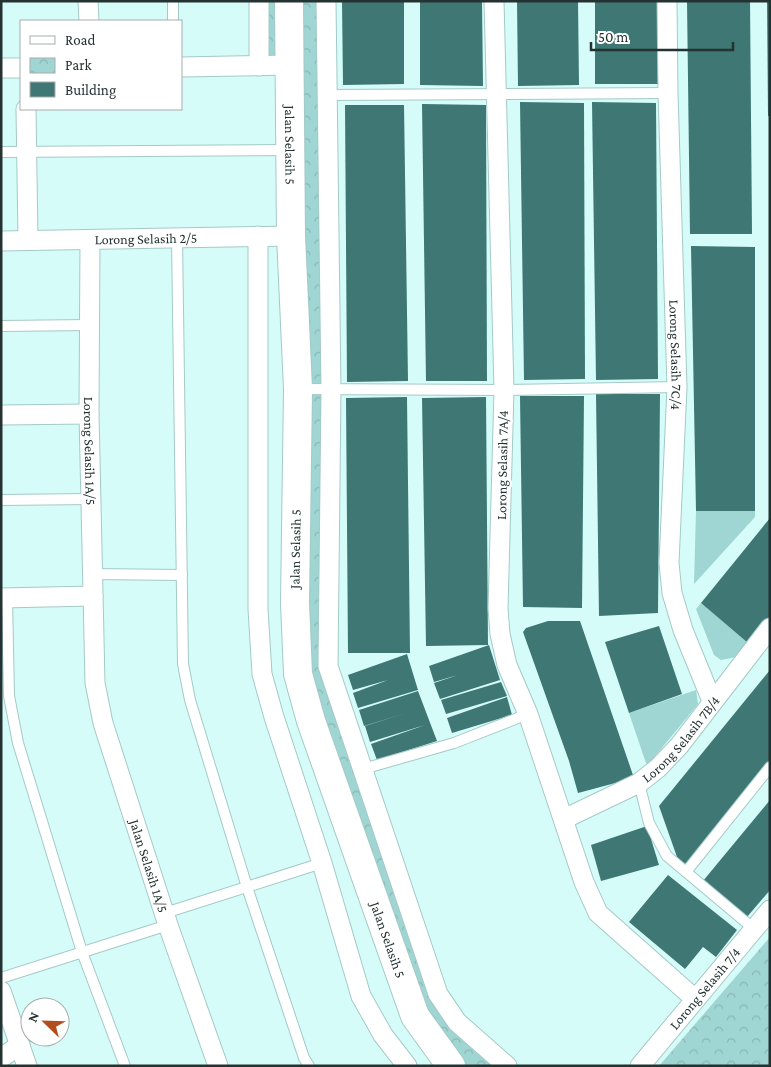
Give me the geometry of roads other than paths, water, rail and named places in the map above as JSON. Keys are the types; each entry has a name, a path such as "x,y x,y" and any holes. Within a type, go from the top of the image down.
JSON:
{"street":[{"path":"88,1 89,20"},
{"path":"259,1 259,66"},
{"name":"Jalan Selasih 5","path":"290,1 291,236 298,389 295,603 298,674 311,721 415,1016 451,1066"},
{"path":"326,1 332,390 328,666 438,994 457,1022 506,1066"},
{"name":"Lorong Selasih 7A/4","path":"494,1 504,390 498,608 500,634 507,665 528,714 584,882 598,912 695,999"},
{"name":"Lorong Selasih 7C/4","path":"667,1 677,387 669,564 672,593 683,630 712,701"},
{"path":"182,67 290,65"},
{"path":"1,68 20,68"},
{"path":"26,110 28,240"},
{"path":"258,236 258,609 262,674 274,717 322,863 361,996 383,1035 407,1066"},
{"name":"Lorong Selasih 2/5","path":"1,240 291,236"},
{"name":"Lorong Selasih 1A/5","path":"90,240 89,414 94,662"},
{"path":"1,415 89,414"},
{"path":"4,598 93,596"},
{"name":"Lorong Selasih 7B/4","path":"564,819 639,783 658,768 679,746 712,701 769,630"},
{"name":"Jalan Selasih 1A/5","path":"94,662 95,683 104,723 166,919 218,1066"},
{"name":"Lorong Selasih 7/4","path":"640,1066 770,910"},
{"path":"1,991 20,1046 1,1058"},
{"path":"20,1047 27,1066"}],"lane":[{"path":"173,20 174,1"},
{"path":"327,95 668,93"},
{"path":"1,152 291,150"},
{"path":"177,238 183,664 188,691 247,887 304,1058 309,1066"},
{"path":"1,326 89,325"},
{"path":"298,389 504,390 677,387"},
{"path":"1,500 91,499"},
{"path":"92,574 182,575"},
{"path":"4,598 9,696 18,743 82,952 124,1066"},
{"path":"362,769 454,743 528,714"},
{"path":"686,872 770,766"},
{"path":"639,783 649,823 667,856 754,929"},
{"path":"1,978 82,952 247,887 322,863"}]}
